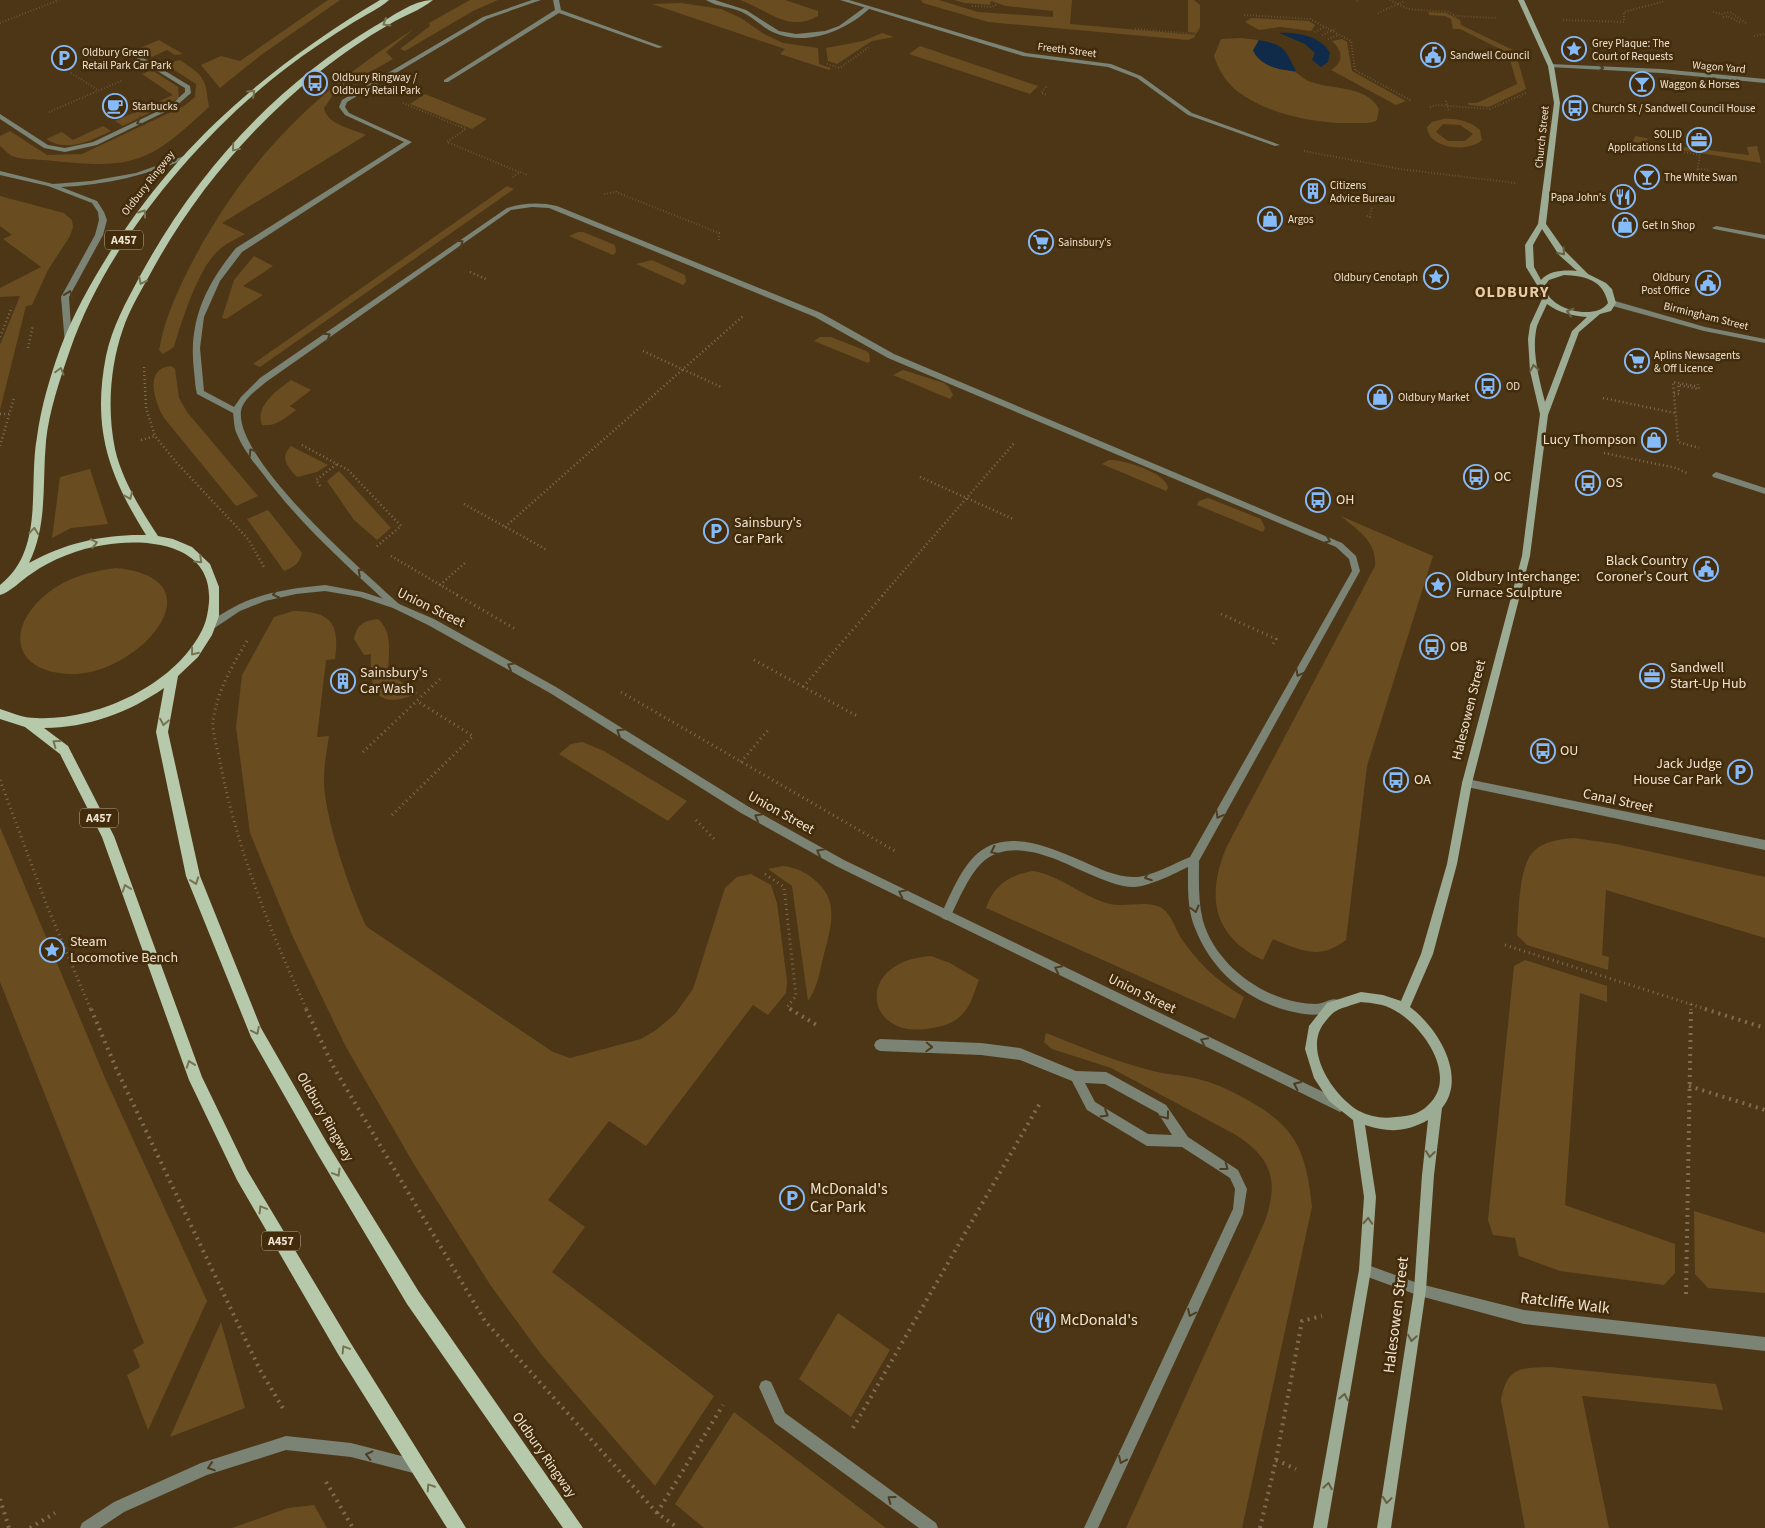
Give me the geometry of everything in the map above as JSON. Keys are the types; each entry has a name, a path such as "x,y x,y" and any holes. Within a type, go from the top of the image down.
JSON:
{"main road":[{"name":"Oldbury Ringway","path":"18,576 34,538 43,427 68,342 92,292 115,252 187,157 232,110 268,78 331,32 385,0"},
{"name":"A457","path":"156,540 136,511 111,451 108,430 108,371 118,328 154,255 195,194 255,124 314,72 389,21 429,0"},
{"name":"Church Street","path":"1521,0 1551,66 1557,103 1542,224 1529,245 1530,268 1546,299"},
{"path":"1542,224 1562,253 1586,276"},
{"path":"1540,285 1544,279 1560,273 1586,276 1597,281 1608,291 1612,303 1608,309 1596,314 1570,312 1558,308 1546,299"},
{"name":"Halesowen Street","path":"1544,415 1533,364 1533,328 1546,299"},
{"name":"Halesowen Street","path":"1404,1008 1427,954 1447,882 1467,783 1526,556 1544,415 1576,331 1596,314"},
{"name":"Oldbury Ringway","path":"0,591 18,576 44,560 95,542 126,538 156,540 179,546 204,564 214,582 216,606 210,626 196,651 173,674 148,693 108,712 77,720 50,723 26,721 0,714"},
{"name":"Oldbury Ringway","path":"173,674 162,732 193,876 256,1032 322,1148 413,1298 574,1528"},
{"name":"Oldbury Ringway","path":"26,721 64,750 108,836 196,1080 242,1175 416,1466 457,1528"},
{"name":"Halesowen Street","path":"1346,998 1383,999 1404,1008 1431,1032 1443,1057 1445,1082 1443,1092 1436,1105 1421,1120 1408,1124 1388,1126 1358,1116 1341,1106 1324,1086 1314,1070 1310,1054 1313,1028 1319,1017 1334,1004 1346,998"},
{"name":"Halesowen Street","path":"1384,1528 1420,1290 1428,1175 1436,1105"},
{"path":"1320,1528 1365,1270 1370,1198 1358,1116"}],"street":[{"path":"237,412 200,392 196,351 201,316 210,291 225,266 239,250 409,142 347,114 342,107 344,101 485,18 538,0"},
{"path":"556,0 558,11"},
{"path":"710,0 744,11 776,32 796,36 826,33 841,27 868,8"},
{"name":"Freeth Street","path":"843,0 1025,55 1109,65 1139,77 1190,114 1277,145"},
{"path":"558,11 660,47"},
{"path":"446,80 558,11"},
{"path":"0,116 46,147 65,150 95,144 173,106 188,93 188,87 125,49"},
{"name":"Wagon Yard","path":"1551,66 1661,71 1765,81"},
{"path":"50,185 92,184 121,180 147,173 187,157"},
{"path":"0,173 50,185 95,202 103,220 99,235 65,298 68,342"},
{"path":"396,606 303,517 275,486 243,438 238,426 237,412 241,402 263,380 509,209 540,204 555,207 818,315 891,356 1339,545 1353,558 1356,570 1194,860 1192,898 1200,930 1213,952 1231,973 1255,993 1267,998 1317,1009 1334,1004"},
{"path":"1716,228 1765,237"},
{"name":"Birmingham Street","path":"1612,303 1704,329 1765,341"},
{"path":"1716,475 1765,491"},
{"name":"Union Street","path":"210,626 237,609 263,598 296,591 325,588 360,594 396,606 431,622 553,690 745,810 840,863 1341,1106"},
{"name":"Canal Street","path":"1467,783 1765,845"},
{"path":"946,915 958,892 982,856 1004,846 1029,846 1108,877 1135,882 1194,860"},
{"path":"880,1045 981,1049 1020,1054 1076,1077 1106,1078 1162,1109 1184,1141 1234,1174 1241,1189 1239,1210 1091,1528"},
{"path":"1076,1077 1091,1106 1147,1140 1184,1141"},
{"name":"Ratcliffe Walk","path":"1365,1270 1420,1290 1524,1317 1765,1344"},
{"path":"766,1387 780,1418 931,1528"},
{"path":"87,1528 119,1507 197,1472 286,1444 351,1450 416,1466"}],"path":[{"path":"0,23 59,0"},
{"path":"1390,0 1408,9 1448,12 1456,16 1502,18"},
{"path":"1378,13 1405,1"},
{"path":"1564,20 1624,22 1624,12 1664,1"},
{"path":"966,6 992,7 998,4"},
{"path":"1713,12 1722,14 1730,12 1746,23"},
{"path":"1244,15 1310,19 1332,30 1351,41 1355,70 1412,101"},
{"path":"1723,17 1728,16 1741,23 1736,25"},
{"path":"1315,32 1324,26"},
{"path":"1135,28 1196,34"},
{"path":"1322,35 1336,28"},
{"path":"1754,36 1765,34"},
{"path":"1328,39 1340,35"},
{"path":"825,63 840,68 869,47"},
{"path":"72,72 99,90"},
{"path":"46,114 123,80"},
{"path":"1047,94 1040,92 1050,83"},
{"path":"1430,107 1448,106 1490,109 1533,90"},
{"path":"396,100 466,129 446,142 520,172"},
{"path":"1446,101 1449,111"},
{"path":"1277,145 1400,170 1547,187"},
{"path":"1643,146 1700,156 1698,170 1709,170"},
{"path":"1370,224 1372,206"},
{"path":"0,337 12,307"},
{"path":"505,527 746,314"},
{"path":"643,351 721,387"},
{"path":"143,363 146,408 155,436 176,462 248,539 267,574"},
{"path":"1674,393 1679,394 1678,385 1698,389 1696,385 1673,382 1678,442 1699,448"},
{"path":"1602,398 1675,413"},
{"path":"0,414 9,414"},
{"path":"0,446 3,433"},
{"path":"803,687 1016,440"},
{"path":"302,445 348,470 401,526 376,548"},
{"path":"322,488 316,480 337,464"},
{"path":"920,477 1012,519"},
{"path":"464,504 547,550"},
{"path":"369,543 524,634"},
{"path":"440,585 465,563"},
{"path":"1221,614 1276,639 1273,644"},
{"path":"250,636 224,681 213,723 238,836 281,956 334,1068 486,1321 657,1512 678,1528"},
{"path":"754,660 857,716"},
{"path":"363,752 441,678"},
{"path":"615,688 902,855"},
{"path":"392,815 473,736 417,701"},
{"path":"741,762 768,730"},
{"path":"0,780 47,906 116,1068 260,1370 280,1404"},
{"path":"693,817 716,841"},
{"path":"764,874 784,887 796,996 787,1007 820,1027"},
{"path":"1505,945 1765,1028"},
{"path":"1686,1294 1690,1004"},
{"path":"1689,1085 1765,1110"},
{"path":"844,1426 851,1431 1040,1103"},
{"path":"1260,1528 1276,1460 1302,1321"},
{"path":"657,1512 723,1405"},
{"path":"328,1486 353,1528"},
{"path":"0,1499 9,1528"}],"shaded area":[{"path":"328,0 340,0 261,55 220,88 201,65 221,56 240,61"},
{"path":"470,0 498,0 473,11 405,51 400,49 430,26 429,23"},
{"path":"740,0 785,0 818,11 818,16 807,21 788,21"},
{"path":"921,0 939,0 978,12 1053,17 1053,11 1006,6 991,1 990,5 954,0 1072,0 1070,24 1195,35 1195,37 1188,40 988,22 923,3"},
{"path":"1188,0 1194,0 1200,5 1200,27 1197,33 1188,32"},
{"path":"681,3 721,9 741,18 764,34 783,43 818,48 819,64 831,68 829,70 780,54 785,49 652,4"},
{"path":"1428,12 1446,13 1460,20 1461,25 1515,51 1526,89 1489,107 1469,105 1468,103 1477,103 1517,84 1508,53 1460,29 1453,29 1451,19 1445,16 1429,15"},
{"path":"1251,18 1309,21 1315,25 1311,31 1280,27 1259,30 1245,22"},
{"path":"414,29 386,52 393,59 335,92 324,108 330,119 366,135 222,223 245,234 218,251 204,269 181,324 174,347 163,354 159,350 162,337 179,289 196,255 239,186 290,127 318,101 347,76"},
{"path":"882,33 894,37 872,41 837,64 828,61 826,48 863,41"},
{"path":"1241,38 1259,40 1257,41 1291,71 1308,81 1358,92 1366,96 1379,109 1377,120 1370,123 1340,123 1309,120 1278,112 1250,99 1229,84 1214,56 1221,39"},
{"path":"1342,39 1347,42 1352,71 1406,101 1396,105 1331,70 1340,60 1340,52 1332,41"},
{"path":"159,40 183,54 175,55 167,50 152,57 138,49"},
{"path":"920,46 1038,86 1030,94 909,54"},
{"path":"180,60 195,70 205,83 209,107 172,139 140,158 104,164 27,159 10,155 0,146 0,136 10,131 47,155 82,154 184,106 195,97 196,84 165,64"},
{"path":"152,70 178,87 179,98 123,126 115,121 173,95 142,74"},
{"path":"425,94 487,119 472,129 410,104"},
{"path":"1448,119 1468,122 1480,130 1482,140 1468,147 1450,147 1441,144 1429,134 1427,127 1432,122","holes":["1443,124 1460,125 1473,134 1465,141 1448,141 1436,132"]},
{"path":"103,126 111,131 79,144 62,145 46,139 62,132 73,140"},
{"path":"1635,136 1647,138 1649,143 1749,155 1747,147 1757,146 1761,163 1633,142"},
{"path":"507,186 514,189 260,367 253,364"},
{"path":"0,196 64,213 72,220 73,227 70,236 48,270 32,305 26,306 0,410 0,345 20,296 0,297 0,288 41,267 3,239 12,235 0,226"},
{"path":"583,232 615,245 616,252 613,255 569,236"},
{"path":"254,256 273,266 243,286 263,295 226,319 222,318 234,280"},
{"path":"652,260 685,275 686,282 683,285 636,264"},
{"path":"820,337 831,337 866,351 869,353 870,361 868,363 814,341"},
{"path":"171,366 175,369 179,398 187,412 258,496 236,506 164,418 157,404 154,379 162,368"},
{"path":"903,370 944,383 949,387 953,395 950,399 893,375"},
{"path":"291,380 311,390 290,406 296,410 288,416 272,425 262,425 260,418 264,405 274,393"},
{"path":"291,446 328,465 317,472 297,477 288,466 285,458 287,450"},
{"path":"1109,460 1133,464 1152,472 1166,482 1168,488 1166,491 1102,464"},
{"path":"90,469 108,524 71,528 52,538 60,477"},
{"path":"339,471 391,528 377,540 354,520 327,481"},
{"path":"1208,498 1261,519 1265,528 1263,532 1197,505 1199,501"},
{"path":"268,510 302,553 296,565 284,571 247,519"},
{"path":"1341,516 1433,556 1367,766 1346,940 1327,950 1318,952 1301,950 1273,939 1263,960 1246,950 1233,939 1224,926 1218,912 1216,897 1217,881 1220,864 1227,846 1375,566 1375,557 1370,543"},
{"path":"116,568 148,576 164,590 167,607 158,627 142,645 120,661 95,671 69,674 49,671 35,665 25,655 21,644 21,632 26,618 35,605 49,592 73,579 90,573"},
{"path":"293,611 316,613 324,617 330,621 336,636 335,659 326,660 317,737 329,736 324,778 328,812 346,875 367,927 553,1052 570,1058 641,1039 656,1030 675,1014 693,989 725,888 737,877 751,874 771,885 777,903 787,981 786,993 768,1015 753,1005 646,1146 609,1121 548,1200 585,1227 552,1272 714,1396 655,1486 540,1353 491,1286 415,1166 346,1047 292,935 250,833 236,727 242,675 274,617"},
{"path":"378,619 388,637 388,673 418,693 393,700 385,699 374,688 371,654 364,655 354,639 357,630 362,624"},
{"path":"582,742 604,751 687,801 668,821 559,754 571,744"},
{"path":"0,827 105,1078 207,1301 148,1430 127,1375 140,1367 133,1350 144,1343 0,982"},
{"path":"1574,838 1616,844 1765,877 1765,938 1606,890 1602,955 1609,957 1608,970 1527,945 1517,935 1520,891 1529,858 1542,845"},
{"path":"783,866 801,871 817,882 824,890 831,906 831,925 827,944 816,984 808,1001 792,886 768,869"},
{"path":"1033,871 1053,877 1090,897 1110,904 1144,904 1163,909 1171,919 1181,938 1202,964 1217,979 1244,997 1235,1019 986,908 993,893 1004,882 1017,875"},
{"path":"931,956 950,963 979,980 970,1004 958,1018 942,1026 909,1029 892,1023 881,1013 877,999 879,985 889,971 906,961"},
{"path":"1525,960 1607,986 1607,1002 1580,993 1565,1205 1675,1244 1675,1273 1664,1285 1560,1271 1519,1256 1515,1238 1493,1235 1488,1220 1514,966"},
{"path":"1046,1033 1126,1063 1159,1072 1198,1079 1244,1098 1262,1108 1276,1119 1287,1130 1302,1155 1312,1207 1242,1528 1126,1528 1265,1221 1271,1194 1269,1172 1265,1162 1258,1153 1236,1135 1111,1068 1052,1049 1044,1042"},
{"path":"1694,1211 1765,1233 1765,1293 1708,1288 1695,1274"},
{"path":"838,1313 890,1350 851,1417 799,1379"},
{"path":"221,1322 245,1408 170,1437"},
{"path":"1550,1367 1716,1384 1723,1410 1582,1396 1609,1528 1525,1528 1501,1400 1511,1375 1523,1369"},
{"path":"734,1412 886,1528 704,1528 675,1504"},
{"path":"314,1505 327,1528 232,1528 288,1508"}],"water":[{"path":"1279,33 1300,34 1321,43 1330,53 1328,62 1321,67 1312,60 1315,53 1305,44"},
{"path":"1259,40 1280,46 1287,53 1296,71 1277,69 1260,60 1253,50"}],"place":[{"name":"Grey Plaque: The Court of Requests","path":"1574,49"},
{"name":"Sandwell Council","path":"1433,55"},
{"name":"Oldbury Green Retail Park Car Park","path":"64,58"},
{"name":"Oldbury Ringway / Oldbury Retail Park","path":"315,83"},
{"name":"Waggon & Horses","path":"1642,84"},
{"name":"Starbucks","path":"115,106"},
{"name":"Church St / Sandwell Council House","path":"1575,108"},
{"name":"SOLID Applications Ltd","path":"1699,140"},
{"name":"The White Swan","path":"1647,177"},
{"name":"Citizens Advice Bureau","path":"1313,191"},
{"name":"Papa John's","path":"1623,197"},
{"name":"Argos","path":"1270,219"},
{"name":"Get In Shop","path":"1625,225"},
{"name":"Sainsbury's","path":"1041,242"},
{"name":"Oldbury Cenotaph","path":"1436,277"},
{"name":"Oldbury Post Office","path":"1708,283"},
{"name":"Aplins Newsagents & Off Licence","path":"1637,361"},
{"name":"OD","path":"1488,386"},
{"name":"Oldbury Market","path":"1380,397"},
{"name":"Lucy Thompson","path":"1654,440"},
{"name":"OC","path":"1476,477"},
{"name":"OS","path":"1588,483"},
{"name":"OH","path":"1318,500"},
{"name":"Sainsbury's Car Park","path":"716,531"},
{"name":"Black Country Coroner's Court","path":"1706,569"},
{"name":"Oldbury Interchange: Furnace Sculpture","path":"1438,585"},
{"name":"OB","path":"1432,647"},
{"name":"Sandwell Start-Up Hub","path":"1652,676"},
{"name":"Sainsbury's Car Wash","path":"343,681"},
{"name":"OU","path":"1543,751"},
{"name":"Jack Judge House Car Park","path":"1740,772"},
{"name":"OA","path":"1396,780"},
{"name":"Steam Locomotive Bench","path":"52,950"},
{"name":"McDonald's Car Park","path":"792,1198"},
{"name":"McDonald's","path":"1043,1320"}],"district":[{"name":"OLDBURY","path":"1512,292"}]}
